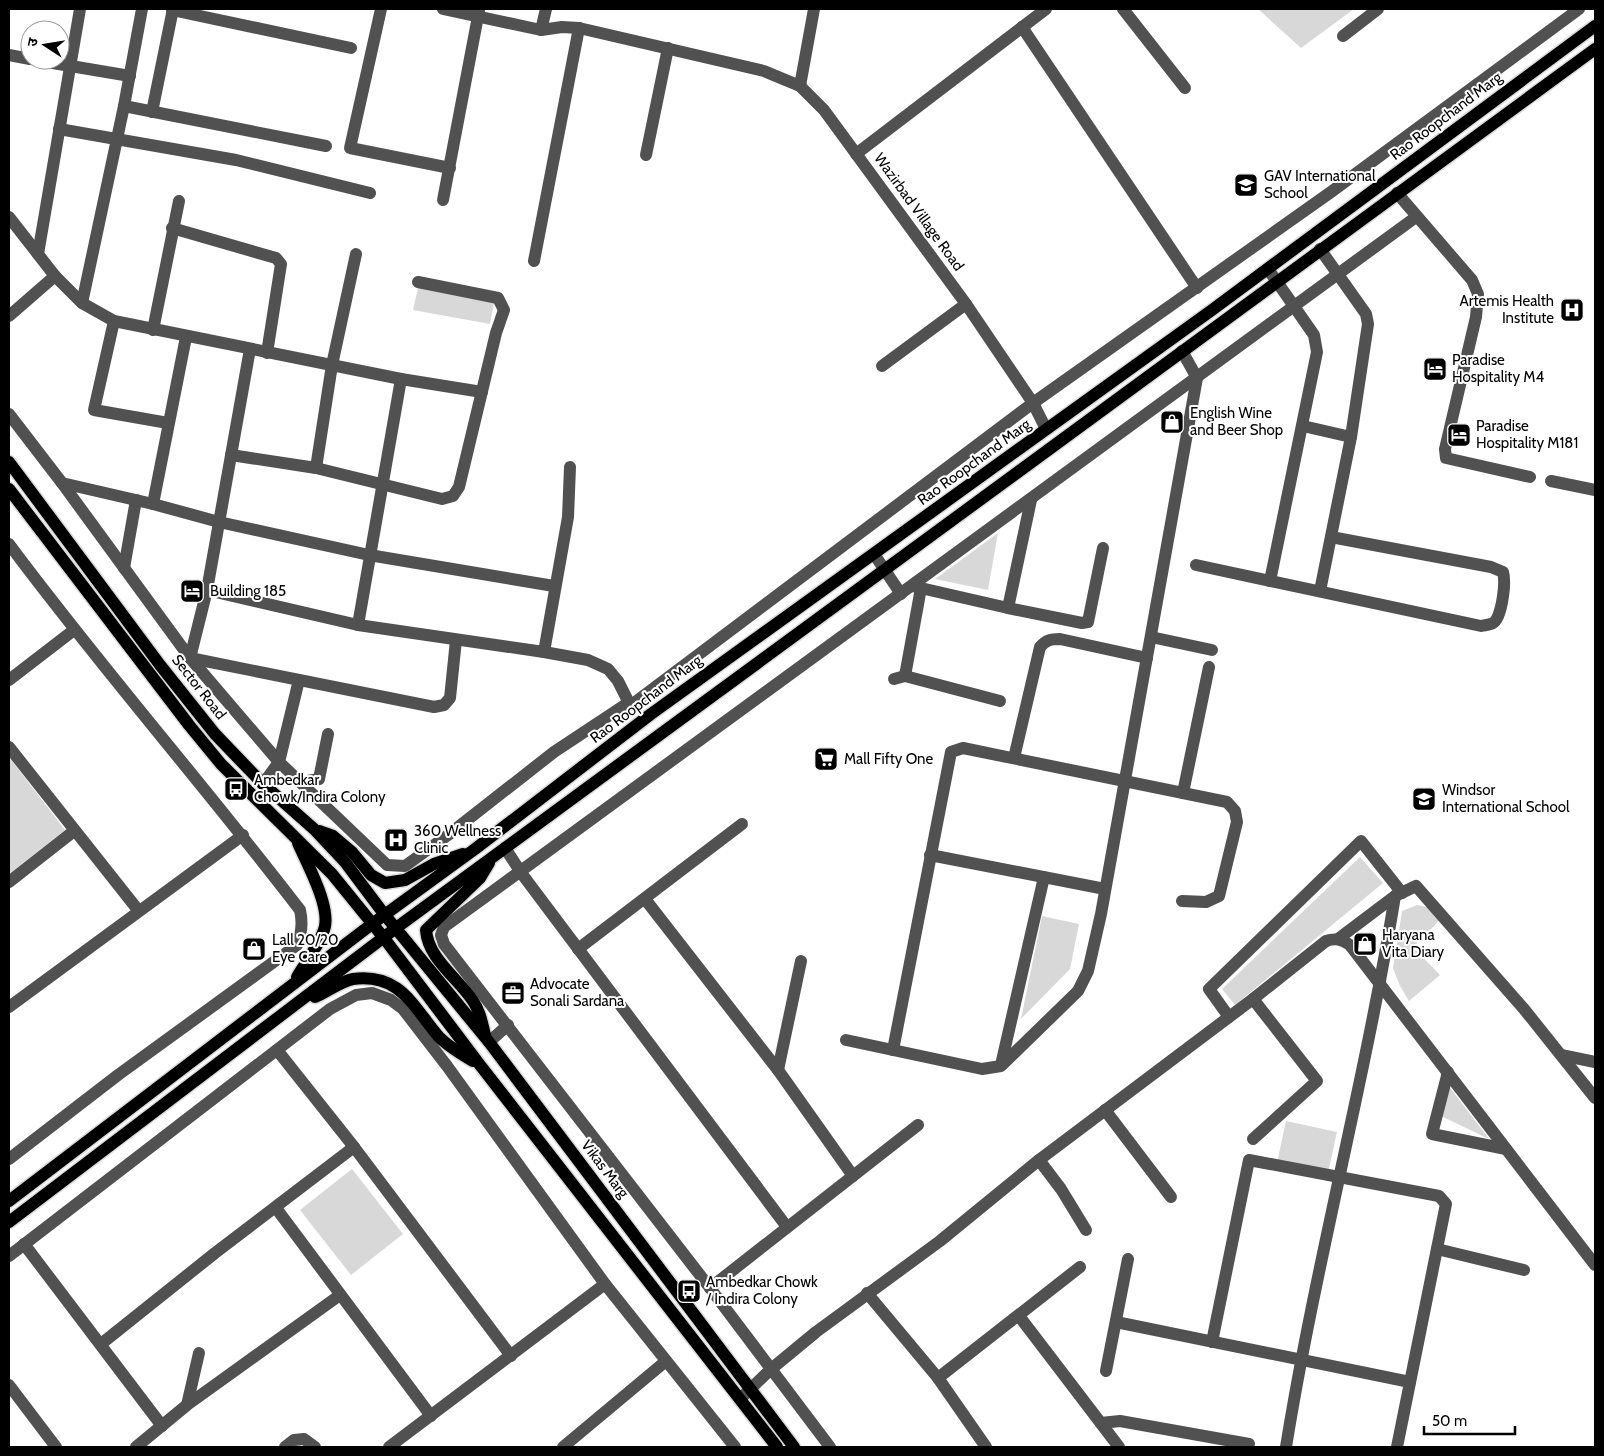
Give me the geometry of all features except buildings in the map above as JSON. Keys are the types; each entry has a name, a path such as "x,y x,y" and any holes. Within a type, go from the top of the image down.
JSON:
{"main road":[{"name":"Rao Roopchand Marg","path":"9,1201 384,914 475,849 651,714 1268,269 1595,26"},
{"path":"9,1222 396,928 1277,280 1595,49"},
{"name":"Sector Road","path":"9,462 160,665 215,734 263,784 314,829 345,862 384,914"},
{"name":"Sector Road","path":"9,489 189,725 221,764 332,874 372,924"},
{"path":"314,829 333,836 352,852 371,875 386,883 405,880 434,864 475,849"},
{"path":"291,986 315,948 324,930 326,920 318,888 295,837"},
{"path":"487,1040 480,1014 473,1001 430,948 426,930 480,878 491,858"},
{"name":"Vikas Marg","path":"384,914 487,1040 794,1447"},
{"path":"372,924 777,1447"},
{"path":"292,1008 352,979 373,979 391,983 406,994 449,1046 480,1065"}],"street":[{"path":"80,9 70,67 130,76"},
{"path":"82,303 124,106 142,9"},
{"path":"152,112 172,9 352,48"},
{"path":"381,9 350,148 450,168"},
{"path":"443,9 479,13 541,30 562,27 579,28 764,71 800,86 814,9"},
{"path":"541,30 546,9"},
{"path":"856,154 1046,9"},
{"path":"1123,9 1185,88"},
{"path":"1343,36 1378,9"},
{"path":"9,414 190,658 278,762 302,782 387,865 405,866 448,835 554,752 632,703 1033,403 1197,288 1579,9"},
{"path":"444,200 479,13"},
{"path":"534,261 579,28"},
{"path":"1022,28 1197,288"},
{"path":"646,155 668,48"},
{"path":"38,254 69,70"},
{"name":"Wazirbad Village Road","path":"800,86 824,110 966,304 1033,403 1046,430"},
{"path":"124,106 326,146"},
{"path":"59,129 236,160 370,193"},
{"path":"1397,193 1472,280 1478,294 1476,317 1445,449 1446,458 1530,477"},
{"path":"153,330 172,228 179,202"},
{"path":"9,217 55,276 82,303 114,321 401,379 482,392"},
{"path":"830,1447 770,1370 710,1288 444,944 441,935 444,927 675,765 901,594 916,587 1294,304 1416,217"},
{"path":"172,228 276,258 281,264 282,271 267,353"},
{"path":"1320,249 1366,314 1368,324 1368,336 1351,437 1320,591"},
{"path":"316,468 332,365 356,254"},
{"path":"1268,269 1314,335 1317,352 1270,581"},
{"path":"9,316 55,276"},
{"path":"231,455 316,468 381,486 442,498 453,496 459,487 504,310 498,298 418,282"},
{"path":"882,366 966,304"},
{"path":"114,321 94,410 168,423"},
{"path":"153,504 186,337"},
{"path":"190,658 207,590 250,349"},
{"path":"846,1040 982,1069 1001,1066 1078,991 1084,981 1105,889 1197,378 1182,350"},
{"path":"358,625 401,379"},
{"path":"1303,426 1351,437"},
{"path":"544,652 554,586 568,518 570,467"},
{"path":"1551,481 1595,490"},
{"path":"62,484 153,504 219,522 369,555 554,586"},
{"path":"124,568 136,500"},
{"path":"1008,608 1031,500"},
{"path":"1196,565 1481,626 1492,624 1498,618 1505,580 1503,572 1491,567 1331,537"},
{"path":"916,587 1008,608 1082,623 1088,622 1103,548"},
{"path":"9,1159 118,1075 297,945 303,920 300,910 242,835 10,549"},
{"path":"874,554 901,594"},
{"path":"916,587 899,677 1000,701"},
{"path":"207,590 358,625 588,660 608,669 632,703 651,714"},
{"path":"9,680 74,630"},
{"path":"1151,638 1212,650"},
{"path":"1014,758 1040,646 1045,642 1052,639 1060,639 1147,658"},
{"path":"190,658 434,708 444,705 450,698 456,640"},
{"path":"1183,793 1208,667"},
{"path":"263,784 278,762 299,680"},
{"path":"302,782 319,779 328,734"},
{"path":"9,748 138,910"},
{"path":"893,1050 951,752 963,748 1227,802 1235,811 1237,822 1219,896 1206,902 1182,901"},
{"path":"578,948 645,900 742,824"},
{"path":"9,882 74,831"},
{"path":"9,1007 242,835"},
{"path":"1229,1017 1209,989 1361,841 1399,894 1300,1360 1286,1447"},
{"path":"505,848 520,872 788,1227"},
{"path":"930,856 1105,889"},
{"path":"1001,1066 1044,877"},
{"path":"740,1399 770,1370 867,1293 940,1241 1038,1160 1253,999 1326,941 1338,939 1399,894 1416,886 1524,1009 1595,1098"},
{"path":"645,900 778,1070 853,1176"},
{"path":"1338,939 1350,945 1381,983 1595,1265"},
{"path":"778,1070 801,961"},
{"path":"9,1256 330,1009 352,997 372,993 395,1003 447,1066 605,1284 735,1447"},
{"path":"1253,999 1317,1081 1253,1139"},
{"path":"487,1040 508,1025"},
{"path":"277,1050 354,1146 511,1356"},
{"path":"1561,1055 1595,1062"},
{"path":"1448,1072 1432,1134 1506,1149"},
{"path":"1105,1110 1172,1196"},
{"path":"710,1288 918,1125"},
{"path":"101,1344 215,1252 276,1208 354,1146"},
{"path":"1038,1160 1062,1189 1086,1230"},
{"path":"1212,1342 1249,1160 1439,1196 1446,1204 1397,1447"},
{"path":"276,1208 431,1416"},
{"path":"24,1244 162,1426"},
{"path":"1437,1249 1524,1270"},
{"path":"1106,1371 1128,1259"},
{"path":"938,1378 1080,1267"},
{"path":"389,1447 605,1284"},
{"path":"867,1293 938,1378 986,1447"},
{"path":"136,1447 187,1405 340,1295"},
{"path":"1019,1316 1119,1447"},
{"path":"1116,1322 1410,1382"},
{"path":"187,1405 199,1353"},
{"path":"563,1447 580,1442 666,1361"},
{"path":"9,1386 56,1447"},
{"path":"1101,1422 1120,1421 1249,1444"},
{"path":"285,1447 294,1440 304,1439 315,1447"}],"shaded area":[{"path":"1258,9 1354,9 1301,48"},
{"path":"418,288 494,303 490,324 413,310"},
{"path":"998,533 988,590 935,579"},
{"path":"9,757 65,830 9,874"},
{"path":"1360,857 1383,883 1235,1005 1222,989"},
{"path":"1417,905 1431,908 1441,919 1413,947 1440,975 1409,1001 1400,986 1393,968 1402,911"},
{"path":"1042,916 1079,924 1070,969 1021,1019"},
{"path":"1448,1085 1489,1139 1441,1116"},
{"path":"1286,1121 1337,1132 1328,1173 1277,1163"},
{"path":"352,1169 403,1234 351,1275 300,1210"}],"place":[{"name":"GAV International School","path":"1246,185"},
{"name":"Artemis Health Institute","path":"1572,310"},
{"name":"Paradise Hospitality M4","path":"1435,369"},
{"name":"English Wine and Beer Shop","path":"1172,422"},
{"name":"Paradise Hospitality M181","path":"1459,435"},
{"name":"Building 185","path":"192,591"},
{"name":"Mall Fifty One","path":"826,759"},
{"name":"Ambedkar Chowk/Indira Colony","path":"236,789"},
{"name":"Windsor International School","path":"1424,799"},
{"name":"360 Wellness Clinic","path":"396,840"},
{"name":"Haryana Vita Diary","path":"1365,944"},
{"name":"Lall 20/20 Eye Care","path":"254,949"},
{"name":"Advocate Sonali Sardana","path":"513,993"},
{"name":"Ambedkar Chowk / Indira Colony","path":"689,1291"}]}
